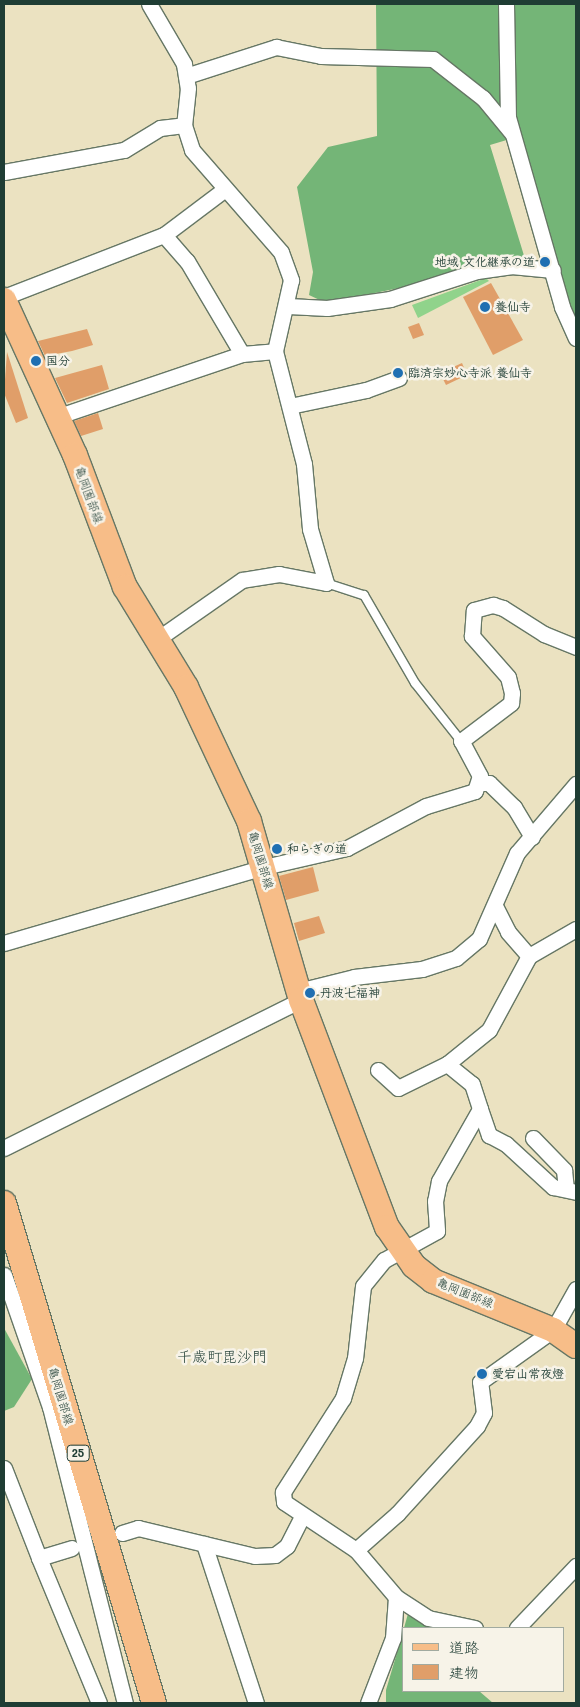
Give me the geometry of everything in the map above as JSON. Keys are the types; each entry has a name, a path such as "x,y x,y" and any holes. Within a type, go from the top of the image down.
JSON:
{"main road":[{"name":"亀岡園部線","path":"4,298 56,417 125,587 222,758 264,868 300,995 375,1201 400,1248 433,1281 553,1330 576,1346"},
{"name":"亀岡園部線","path":"4,1203 154,1703"}],"street":[{"path":"150,4 173,43 186,76 184,125 192,150 282,252 291,280 288,306 275,351 304,464 310,529 326,583 278,574 242,580 156,640"},
{"path":"506,4 512,133 553,270 576,338"},
{"path":"186,76 276,47 321,56 433,59 483,98 512,133"},
{"path":"4,172 124,150 160,128 184,125"},
{"path":"4,298 164,235 225,189"},
{"path":"164,235 187,261 242,354"},
{"path":"288,306 326,308 390,299 476,271 511,266 553,270"},
{"path":"56,417 242,354 275,351"},
{"path":"290,406 366,390 399,378"},
{"path":"481,783 461,741 511,703 512,693 508,678 472,636 470,618 474,610 503,608 550,637 576,647"},
{"path":"4,943 264,868 347,848 426,806 464,798 481,783 489,784 514,807 532,837"},
{"path":"4,1148 300,995 354,976 422,969 456,958 479,940 517,853 576,784"},
{"path":"495,906 508,932 529,956"},
{"path":"378,1070 398,1088 447,1064 489,1030 529,956 576,929"},
{"path":"447,1064 472,1084 489,1135 506,1144 553,1187 571,1191"},
{"path":"470,1627 428,1618 396,1597 356,1550 302,1516 284,1502 283,1492 342,1398 355,1358 362,1286 400,1248 437,1231 435,1201 439,1181 480,1109"},
{"path":"533,1138 564,1170 571,1191"},
{"path":"4,1276 50,1408 125,1703"},
{"path":"356,1550 396,1514 476,1426 484,1413 480,1382 553,1330 576,1289"},
{"path":"4,1468 39,1558 100,1703"},
{"path":"122,1533 138,1528 255,1556 275,1555 287,1546 302,1516"},
{"path":"204,1544 256,1703"},
{"path":"39,1558 71,1548"},
{"path":"518,1627 576,1566"},
{"path":"368,1703 393,1638 396,1597"}],"lane":[{"path":"326,583 364,595 415,683 461,741"}],"green space":[{"path":"376,4 576,4 576,323 517,137 490,145 526,262 326,303 309,295 313,272 297,187 328,147 377,136"},
{"path":"486,278 489,281 418,318 412,305"},
{"path":"4,1328 32,1379 14,1407 4,1411"},
{"path":"409,1610 439,1627 404,1627"},
{"path":"402,1636 402,1692 480,1692 493,1703 386,1703 386,1690"}],"building":[{"path":"491,283 523,340 493,355 463,297"},
{"path":"419,323 424,335 413,339 408,327"},
{"path":"87,329 93,345 72,351 45,356 38,341"},
{"path":"7,352 28,418 16,423 4,393"},
{"path":"462,363 467,375 446,385 440,373"},
{"path":"102,365 109,389 67,403 55,378"},
{"path":"98,413 103,429 81,436 74,421"},
{"path":"313,867 319,891 286,900 279,876"},
{"path":"319,916 325,933 299,941 294,923"}],"place":[{"name":"地域 文化継承の道","path":"545,262"},
{"name":"養仙寺","path":"485,307"},
{"name":"国分","path":"36,361"},
{"name":"臨済宗妙心寺派 養仙寺","path":"398,373"},
{"name":"和らぎの道","path":"277,849"},
{"name":"丹波七福神","path":"310,993"},
{"name":"愛宕山常夜燈","path":"482,1374"}],"district":[{"name":"千歳町毘沙門","path":"222,1357"}]}
